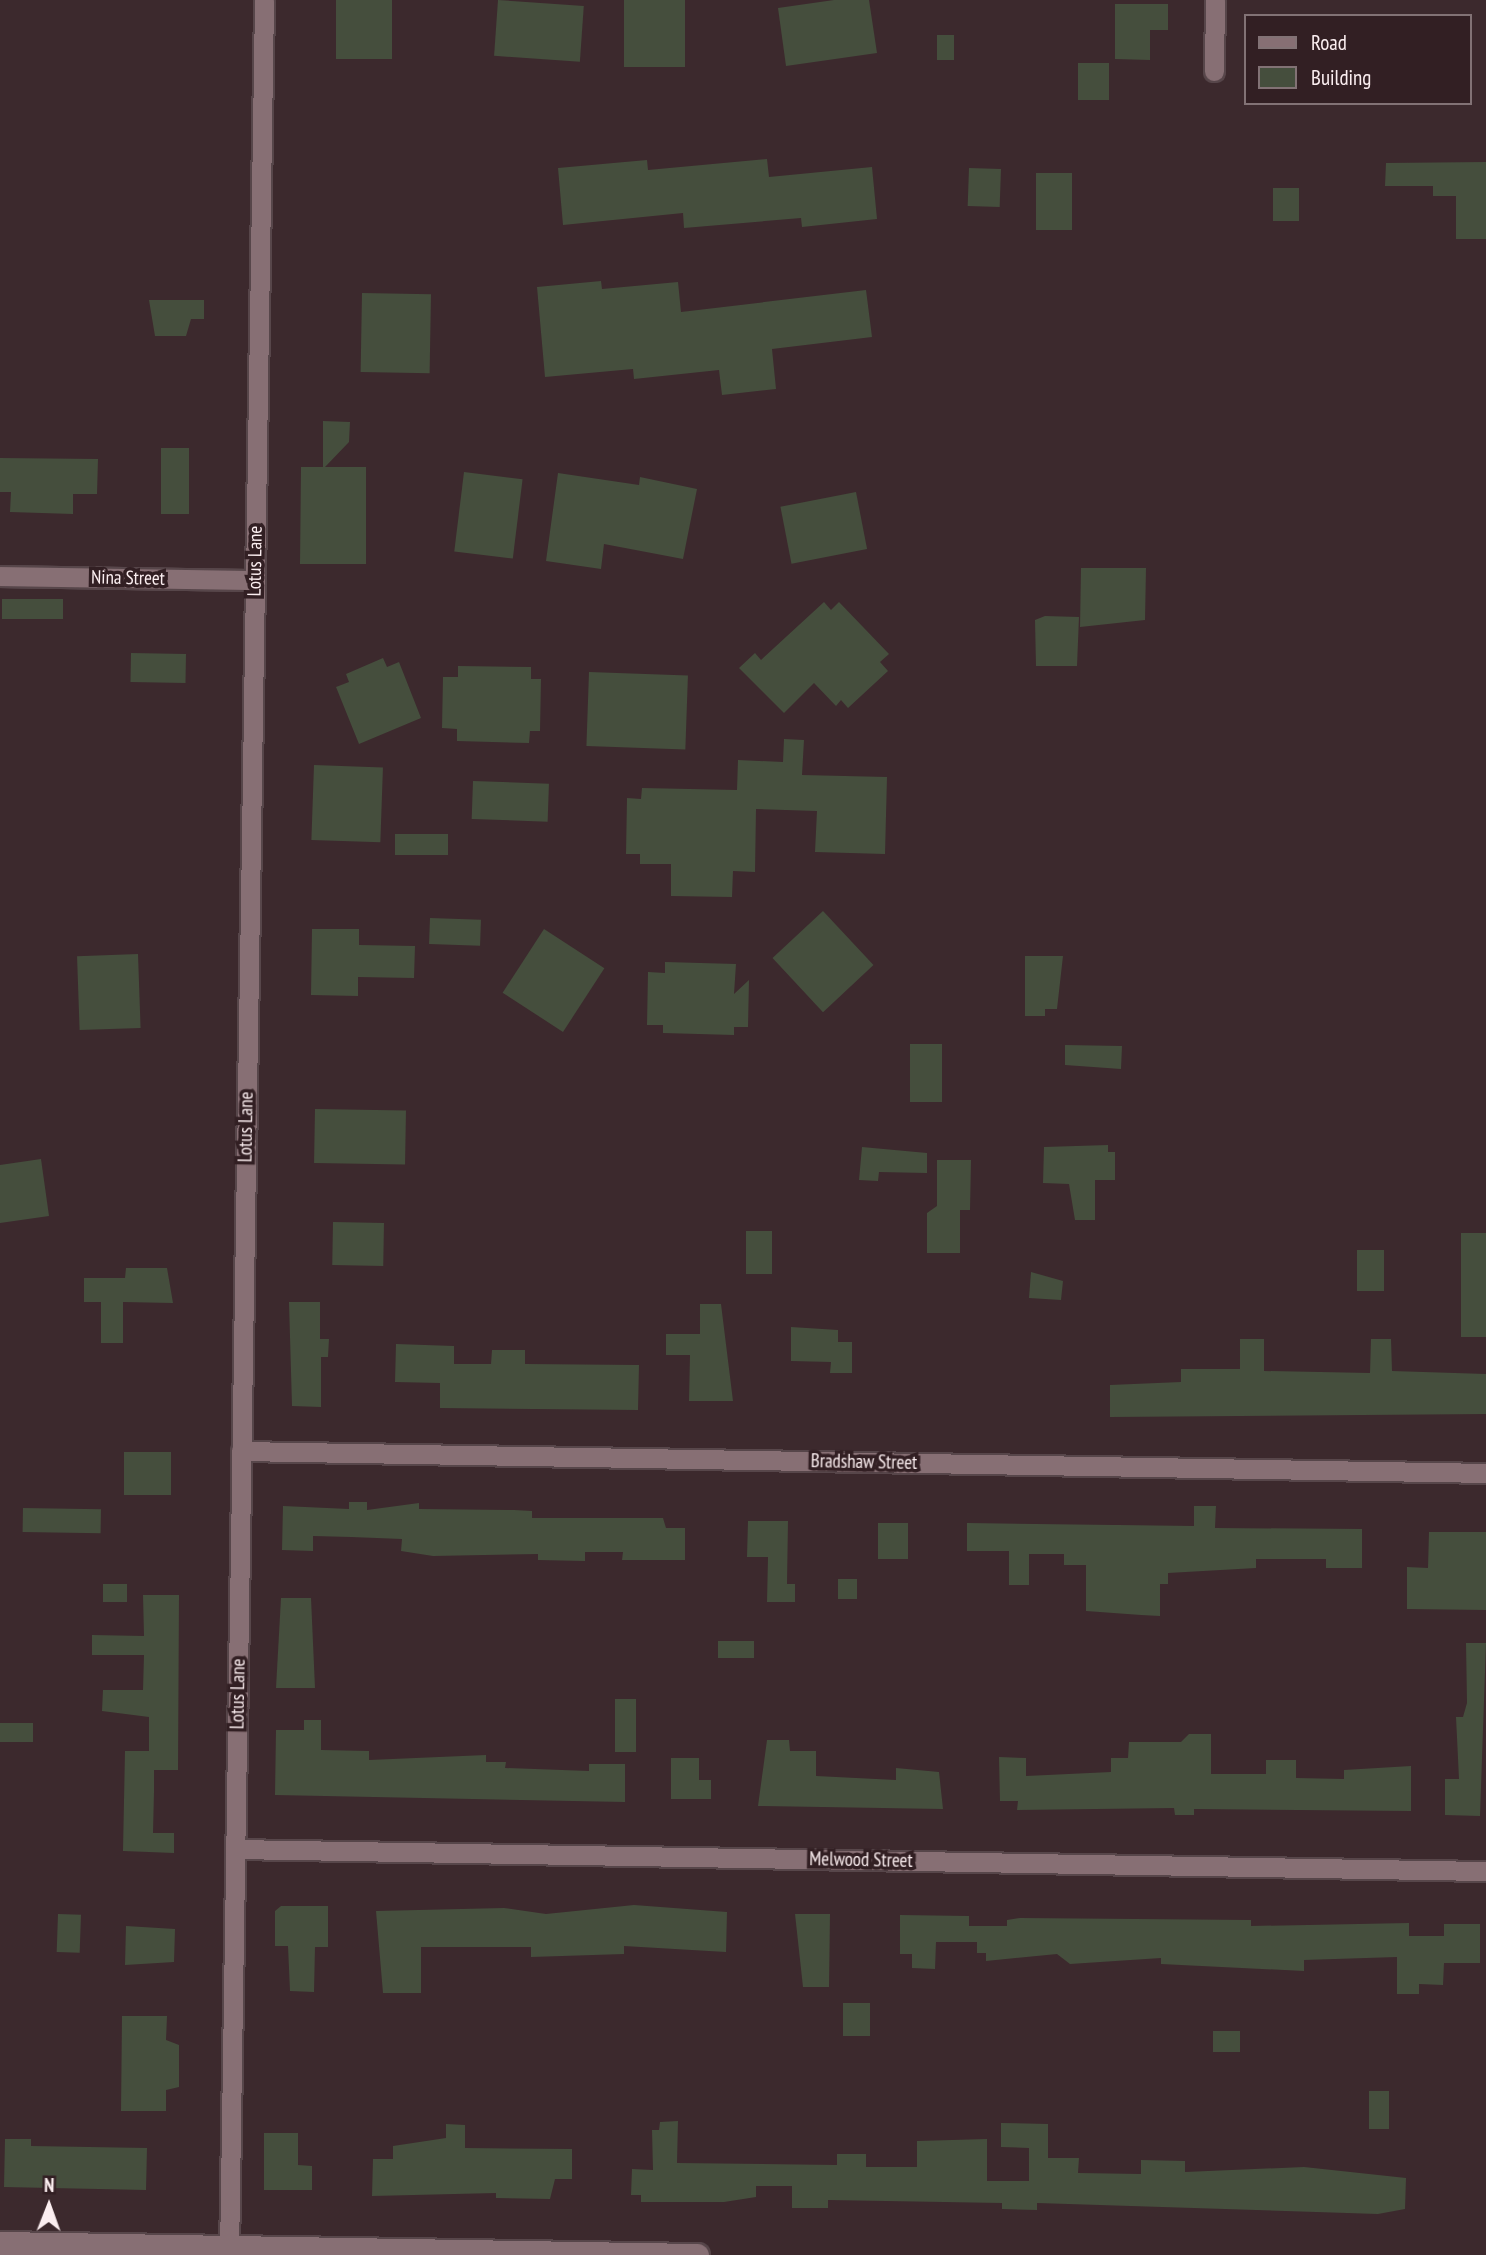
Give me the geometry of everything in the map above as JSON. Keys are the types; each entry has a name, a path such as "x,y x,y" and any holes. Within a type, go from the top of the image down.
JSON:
{"street":[{"name":"Lotus Lane","path":"229,2251 264,0"},
{"path":"1214,71 1215,0"},
{"name":"Nina Street","path":"0,576 255,580"},
{"name":"Bradshaw Street","path":"241,1451 1486,1473"},
{"name":"Melwood Street","path":"235,1849 1486,1871"},
{"path":"0,2243 229,2251 697,2255"}],"building":[{"path":"336,0 392,0 392,59 336,59"},
{"path":"498,0 584,6 580,62 494,56"},
{"path":"624,0 685,0 685,67 624,67"},
{"path":"834,0 869,0 877,53 786,66 778,8"},
{"path":"1115,4 1168,4 1168,30 1150,30 1150,60 1115,59"},
{"path":"937,35 954,35 954,60 937,60"},
{"path":"1078,63 1109,63 1109,100 1078,100"},
{"path":"767,159 769,177 872,167 877,219 802,227 801,218 684,228 683,213 563,225 558,168 647,160 648,170"},
{"path":"1486,162 1486,239 1456,239 1456,196 1433,196 1433,186 1385,186 1386,163"},
{"path":"969,168 1001,169 1000,207 968,206"},
{"path":"1036,173 1072,173 1072,230 1036,230"},
{"path":"1273,188 1299,188 1299,221 1273,221"},
{"path":"601,281 602,289 678,282 681,312 866,290 872,337 772,349 776,389 722,395 719,370 634,379 633,369 545,377 537,287"},
{"path":"362,293 431,294 430,373 361,372"},
{"path":"149,300 204,300 204,319 191,319 186,336 155,336"},
{"path":"323,421 350,422 349,442 325,467 366,467 366,564 300,564 301,467 323,467"},
{"path":"161,448 189,448 189,514 161,514"},
{"path":"0,458 98,459 97,494 73,494 73,514 10,512 11,492 0,492"},
{"path":"464,472 523,479 513,559 454,551"},
{"path":"558,473 639,485 640,477 697,489 683,559 604,544 601,569 546,561"},
{"path":"856,492 867,549 791,564 780,507"},
{"path":"1081,568 1146,568 1145,620 1080,627"},
{"path":"2,599 63,599 63,619 2,619"},
{"path":"824,602 831,610 839,602 889,654 880,662 888,671 848,708 841,700 836,706 814,683 784,713 739,668 755,653 761,660"},
{"path":"1045,616 1079,617 1077,666 1036,666 1035,620"},
{"path":"131,653 186,654 185,683 130,682"},
{"path":"383,658 387,667 399,662 421,718 359,744 336,687 349,682 346,674"},
{"path":"458,666 531,667 531,679 541,679 540,731 530,731 529,743 457,741 457,729 442,728 443,677 458,677"},
{"path":"589,672 688,675 685,749 586,746"},
{"path":"784,739 804,740 802,775 887,777 885,854 815,852 817,811 756,809 755,872 733,871 732,897 671,896 671,864 640,864 640,854 626,854 627,798 641,799 642,788 737,790 738,760 783,762"},
{"path":"314,765 383,767 380,842 311,840"},
{"path":"473,781 549,784 548,822 472,819"},
{"path":"395,834 448,834 448,855 395,855"},
{"path":"823,911 873,965 823,1012 773,958"},
{"path":"430,918 481,920 480,946 429,944"},
{"path":"312,929 359,929 359,945 415,946 414,978 358,977 358,996 311,995"},
{"path":"544,929 604,968 563,1032 503,993"},
{"path":"138,954 141,1028 80,1030 77,956"},
{"path":"1025,956 1063,956 1057,1009 1045,1009 1045,1016 1025,1016"},
{"path":"665,962 736,964 734,994 749,980 748,1027 734,1027 734,1035 663,1033 663,1025 647,1025 648,972 665,973"},
{"path":"910,1044 942,1044 942,1102 910,1102"},
{"path":"1065,1045 1122,1046 1121,1069 1065,1065"},
{"path":"315,1109 406,1111 405,1165 314,1163"},
{"path":"1108,1145 1108,1152 1115,1152 1115,1180 1095,1180 1095,1220 1075,1220 1069,1184 1043,1183 1044,1147"},
{"path":"862,1147 927,1153 927,1173 879,1172 878,1181 859,1180"},
{"path":"41,1159 49,1216 0,1223 0,1165"},
{"path":"937,1160 971,1160 970,1210 960,1210 960,1253 927,1253 927,1213 937,1206"},
{"path":"333,1222 384,1223 383,1266 332,1265"},
{"path":"746,1231 772,1231 772,1274 746,1274"},
{"path":"1461,1233 1486,1233 1486,1337 1461,1337"},
{"path":"1357,1250 1384,1250 1384,1291 1357,1291"},
{"path":"126,1268 167,1268 173,1303 123,1302 123,1343 101,1343 101,1302 84,1302 84,1278 125,1278"},
{"path":"1031,1272 1063,1281 1061,1300 1029,1298"},
{"path":"289,1302 320,1302 320,1339 329,1339 328,1357 321,1357 321,1407 292,1406"},
{"path":"700,1304 721,1304 733,1401 689,1401 690,1355 666,1355 666,1334 700,1334"},
{"path":"791,1327 838,1330 838,1342 852,1342 852,1373 830,1373 831,1362 791,1361"},
{"path":"1240,1339 1264,1339 1264,1371 1370,1373 1371,1339 1391,1339 1392,1371 1486,1374 1486,1414 1110,1417 1110,1385 1181,1382 1181,1369 1240,1369"},
{"path":"396,1344 454,1346 454,1364 491,1364 492,1350 525,1350 525,1364 639,1365 638,1410 440,1408 440,1383 395,1382"},
{"path":"124,1452 171,1452 171,1495 124,1495"},
{"path":"349,1502 367,1502 367,1510 419,1503 419,1509 532,1511 532,1518 663,1518 666,1528 685,1528 685,1560 622,1560 623,1552 585,1552 585,1561 538,1560 538,1554 433,1556 401,1551 402,1539 313,1536 313,1551 282,1550 283,1506 349,1509"},
{"path":"1194,1506 1216,1506 1215,1528 1362,1529 1362,1568 1326,1568 1326,1559 1256,1559 1256,1568 1168,1573 1168,1584 1160,1584 1160,1616 1086,1611 1086,1565 1064,1565 1064,1554 1029,1554 1029,1585 1009,1585 1009,1551 967,1551 967,1523 1194,1526"},
{"path":"23,1508 101,1509 101,1533 23,1532"},
{"path":"748,1521 788,1521 787,1584 795,1584 795,1602 767,1602 768,1557 747,1557"},
{"path":"878,1523 908,1523 908,1559 878,1559"},
{"path":"1429,1532 1486,1532 1486,1610 1407,1609 1407,1567 1428,1568"},
{"path":"838,1579 857,1579 857,1599 838,1599"},
{"path":"103,1584 127,1584 127,1602 103,1602"},
{"path":"143,1595 179,1595 178,1770 154,1770 153,1833 174,1833 174,1853 123,1851 125,1751 149,1751 149,1717 102,1711 103,1690 143,1690 144,1655 92,1655 92,1635 144,1636"},
{"path":"281,1598 311,1598 315,1688 276,1688"},
{"path":"718,1641 754,1641 754,1658 718,1658"},
{"path":"1466,1643 1486,1643 1480,1816 1445,1815 1445,1779 1459,1779 1456,1717 1463,1717 1467,1703"},
{"path":"615,1699 636,1699 636,1752 615,1752"},
{"path":"304,1720 321,1720 321,1750 369,1751 369,1760 486,1755 486,1762 506,1762 505,1768 589,1771 589,1764 625,1764 625,1802 275,1795 276,1730 304,1730"},
{"path":"0,1723 33,1723 33,1742 0,1742"},
{"path":"1189,1734 1211,1734 1211,1774 1266,1774 1266,1760 1296,1760 1296,1778 1344,1779 1344,1770 1411,1766 1411,1811 1194,1809 1194,1815 1175,1815 1174,1808 1017,1810 1018,1801 1000,1801 999,1757 1026,1758 1026,1776 1111,1772 1111,1758 1128,1758 1129,1742 1181,1742"},
{"path":"767,1740 789,1740 790,1751 816,1751 816,1776 896,1780 896,1768 939,1772 943,1809 758,1806"},
{"path":"671,1758 699,1758 699,1780 711,1780 711,1799 671,1799"},
{"path":"634,1905 727,1912 726,1952 624,1946 624,1954 531,1957 531,1947 421,1947 421,1993 383,1993 376,1911 504,1908 546,1914"},
{"path":"281,1906 328,1906 328,1947 315,1947 314,1992 290,1991 288,1946 275,1946 275,1911"},
{"path":"58,1914 81,1915 80,1953 57,1952"},
{"path":"795,1914 830,1914 829,1987 803,1987"},
{"path":"900,1915 969,1916 969,1926 1007,1926 1007,1920 1020,1918 1251,1920 1251,1926 1409,1923 1409,1936 1444,1936 1444,1924 1480,1924 1480,1963 1444,1963 1443,1985 1419,1984 1419,1994 1397,1994 1397,1957 1304,1960 1304,1971 1161,1964 1161,1958 1070,1964 1057,1954 986,1961 986,1953 977,1953 977,1942 936,1942 935,1969 912,1968 912,1954 900,1954"},
{"path":"126,1926 175,1929 174,1962 125,1965"},
{"path":"843,2003 870,2003 870,2036 843,2036"},
{"path":"122,2016 167,2016 166,2040 179,2045 179,2087 166,2090 166,2111 121,2111"},
{"path":"1213,2031 1240,2031 1240,2052 1213,2052"},
{"path":"1369,2091 1389,2091 1389,2129 1369,2129"},
{"path":"678,2121 677,2163 837,2165 837,2154 866,2154 866,2167 917,2167 917,2141 987,2139 987,2181 1029,2181 1029,2148 1001,2147 1001,2123 1048,2124 1048,2158 1079,2158 1078,2173 1141,2174 1141,2160 1185,2161 1185,2172 1304,2167 1406,2178 1405,2209 1378,2214 1037,2203 1037,2210 1002,2209 1002,2203 828,2200 828,2208 792,2208 792,2186 756,2186 756,2197 724,2202 641,2202 641,2195 631,2195 632,2169 653,2170 652,2130 659,2130 660,2122"},
{"path":"446,2124 465,2125 465,2148 572,2149 572,2179 555,2179 550,2199 496,2198 496,2193 372,2196 373,2159 393,2159 393,2146 446,2138"},
{"path":"264,2133 298,2133 298,2165 312,2166 312,2190 264,2190"},
{"path":"5,2139 31,2139 31,2146 147,2148 146,2190 4,2187"}]}
